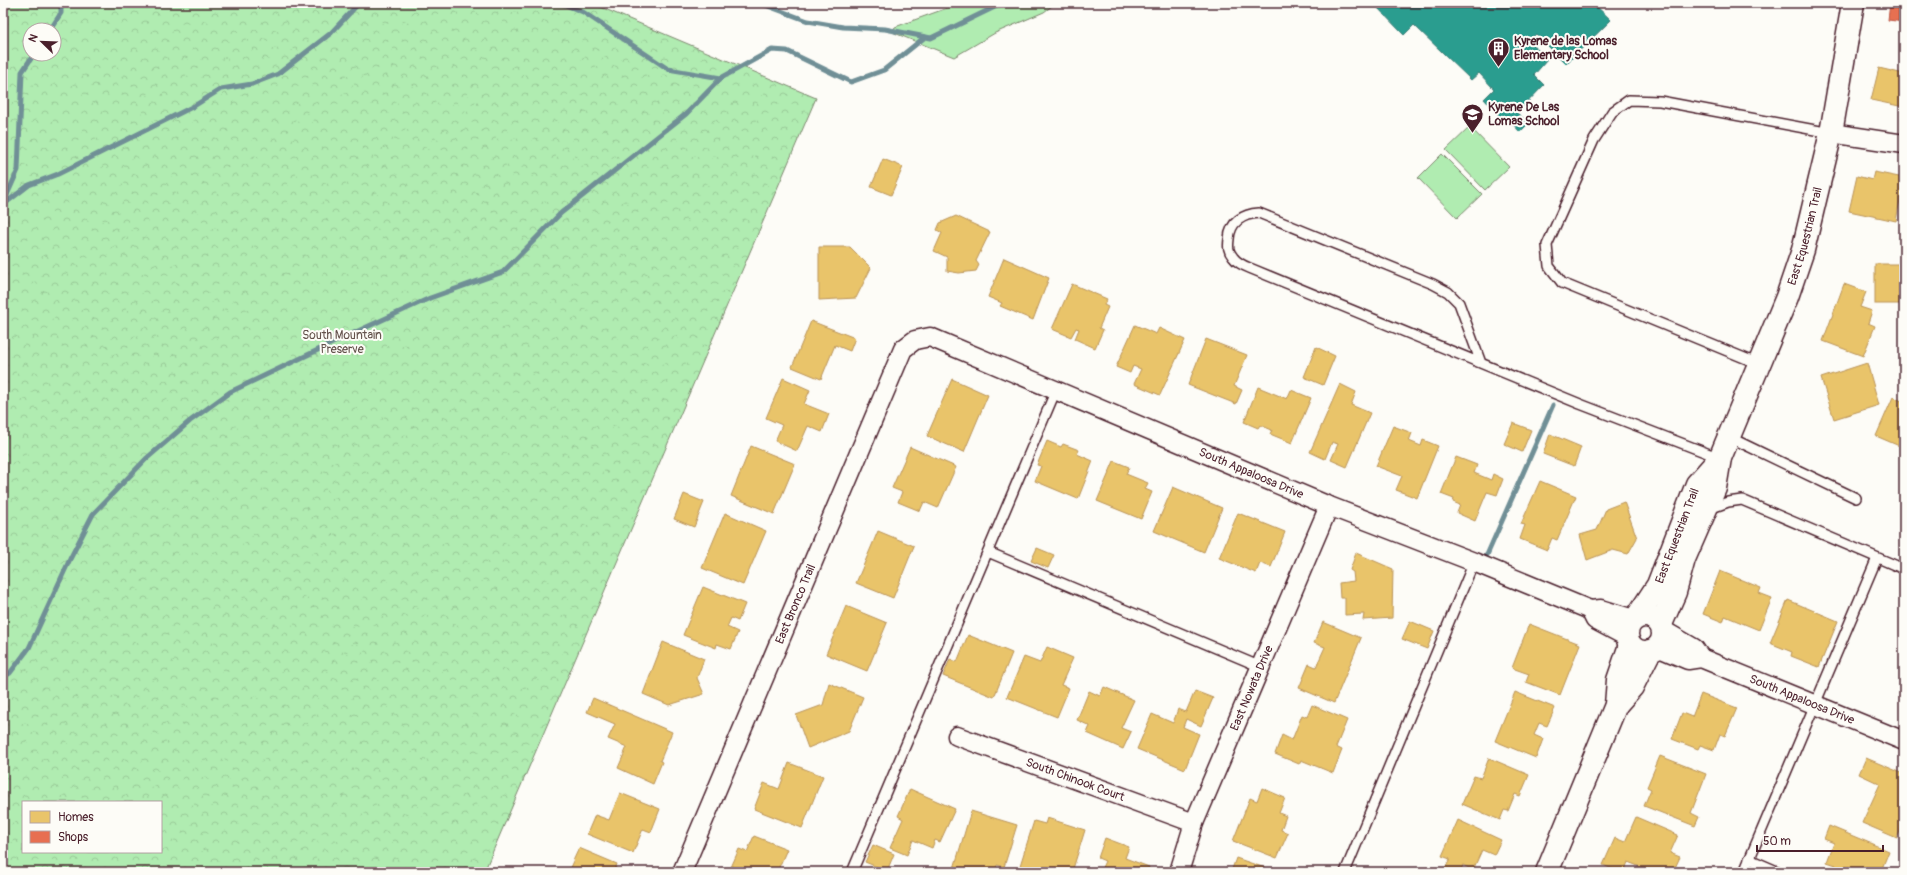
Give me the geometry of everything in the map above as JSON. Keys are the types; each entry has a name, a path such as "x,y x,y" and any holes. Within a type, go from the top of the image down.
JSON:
{"street":[{"name":"East Equestrian Trail","path":"1547,872 1616,705 1618,680 1645,634 1675,592 1684,560 1707,510 1715,488 1720,458 1787,297 1803,250 1831,133 1853,3"},
{"path":"1831,133 1904,144"},
{"name":"South Appaloosa Drive","path":"915,340 930,337 1329,506 1474,562 1590,610 1601,609 1688,660 1700,658 1904,741"},
{"name":"East Bronco Trail","path":"682,872 903,349 915,340"},
{"name":"East Equestrian Trail","path":"1645,634 1658,585 1697,484 1720,458"},
{"name":"East Nowata Drive","path":"1179,872 1194,824 1262,667 1329,506"},
{"name":"South Chinook Court","path":"957,736 1194,824"}],"lane":[{"path":"1759,364 1562,282 1549,266 1547,245 1594,140 1612,112 1630,100 1660,101 1831,133"},
{"path":"1481,363 1459,303 1448,292 1433,284 1259,213 1250,214 1240,218 1233,225 1229,236 1228,250 1239,263 1580,404 1720,458"},
{"path":"852,872 1056,390"},
{"path":"1729,437 1856,498"},
{"path":"1707,510 1728,502 1742,500 1904,570"},
{"path":"988,552 1262,667"},
{"path":"1744,872 1809,722 1814,704 1878,558"},
{"path":"1345,872 1474,562"},
{"path":"1749,859 1779,872"}],"green space":[{"name":"South Mountain Preserve","path":"3,3 591,3 816,98 484,872 3,872"},
{"path":"961,3 1056,3 1044,12 995,33 954,57 892,32 895,27"},
{"path":"1470,127 1509,167 1485,190 1446,150"},
{"path":"1442,154 1482,194 1457,218 1418,178"}],"building: Homes":[{"path":"1879,68 1904,74 1904,107 1871,100"},
{"path":"883,159 903,167 891,195 871,187"},
{"path":"1874,172 1904,178 1896,221 1849,211 1857,176 1872,180"},
{"path":"956,216 990,232 976,261 979,265 976,271 959,273 947,271 947,257 934,251 942,233 937,230 940,223"},
{"path":"819,247 850,247 871,268 856,298 819,300"},
{"path":"1004,258 1049,278 1033,320 1000,306 1002,303 988,297"},
{"path":"1875,264 1904,264 1904,304 1875,304"},
{"path":"1072,284 1107,299 1104,305 1108,307 1099,328 1103,330 1095,348 1075,339 1079,329 1076,328 1071,337 1052,329"},
{"path":"1844,284 1866,292 1860,307 1872,311 1868,323 1875,326 1863,356 1823,341"},
{"path":"811,321 855,338 850,351 835,345 821,379 792,367"},
{"path":"1135,325 1156,334 1159,328 1185,340 1160,395 1134,384 1141,369 1133,366 1130,373 1116,367"},
{"path":"1206,339 1247,355 1234,386 1242,390 1236,404 1188,385"},
{"path":"1316,347 1335,356 1323,385 1304,377"},
{"path":"1867,363 1879,405 1834,419 1821,378"},
{"path":"783,378 810,390 804,404 829,414 822,432 808,426 797,451 775,441 782,425 766,418"},
{"path":"952,379 988,395 964,452 927,436"},
{"path":"1340,384 1356,392 1351,405 1370,413 1347,467 1331,460 1338,444 1332,442 1325,459 1310,452"},
{"path":"1258,387 1287,399 1291,390 1311,398 1292,443 1270,434 1272,430 1260,425 1258,428 1244,422"},
{"path":"1893,397 1904,402 1904,448 1876,436"},
{"path":"1513,423 1531,430 1522,452 1504,444"},
{"path":"1393,426 1412,433 1409,441 1421,446 1423,440 1438,446 1417,498 1396,490 1402,476 1376,466"},
{"path":"1550,434 1581,447 1574,466 1543,454"},
{"path":"1047,441 1061,447 1063,444 1079,450 1077,454 1093,461 1078,499 1035,481 1041,466 1037,465"},
{"path":"751,446 795,464 774,514 731,496"},
{"path":"910,447 956,467 938,508 924,502 920,511 898,502 902,492 892,488"},
{"path":"1456,457 1477,465 1474,473 1491,480 1493,474 1503,479 1497,495 1487,492 1475,521 1457,513 1460,505 1453,502 1454,499 1441,494"},
{"path":"1114,461 1129,467 1126,474 1148,483 1145,489 1152,492 1141,519 1097,501"},
{"path":"1540,481 1576,496 1557,540 1552,538 1547,550 1520,539 1525,525 1521,524"},
{"path":"1173,487 1222,508 1204,552 1154,531"},
{"path":"684,494 704,502 694,527 674,519"},
{"path":"1624,502 1637,538 1628,554 1613,550 1587,560 1580,535 1597,530 1606,509"},
{"path":"725,513 766,531 743,585 702,568"},
{"path":"1238,513 1285,532 1271,567 1260,563 1256,573 1219,558"},
{"path":"878,531 914,546 893,598 856,583"},
{"path":"1037,548 1054,555 1048,568 1031,561"},
{"path":"1356,553 1393,569 1392,618 1363,620 1364,614 1345,615 1345,598 1340,598 1339,583 1354,581 1353,572 1350,570"},
{"path":"1720,571 1761,588 1759,593 1772,598 1759,630 1725,616 1723,622 1703,614"},
{"path":"703,587 745,604 738,621 731,618 727,627 738,632 731,649 717,644 716,648 683,635"},
{"path":"1788,600 1838,621 1819,667 1791,656 1792,652 1770,643"},
{"path":"846,606 887,623 867,671 826,654"},
{"path":"1410,621 1434,631 1427,649 1402,639"},
{"path":"1323,622 1361,638 1334,703 1299,688 1309,664 1316,667 1325,647 1314,643"},
{"path":"1529,624 1580,644 1560,695 1526,682 1529,674 1512,668"},
{"path":"968,635 1012,653 994,697 943,676 950,659 957,662"},
{"path":"663,642 704,659 697,678 704,694 669,705 643,694"},
{"path":"1047,647 1073,658 1061,685 1069,688 1057,717 1007,697 1024,657 1040,663"},
{"path":"829,683 863,697 849,731 808,748 796,715 823,705"},
{"path":"1104,687 1134,700 1121,728 1131,732 1123,749 1087,733 1090,726 1077,720 1089,691 1100,696"},
{"path":"1195,691 1213,698 1201,726 1186,719 1183,727 1199,734 1185,769 1137,749 1152,714 1173,723 1178,709 1186,712"},
{"path":"1515,692 1555,708 1547,726 1539,723 1534,735 1543,739 1536,758 1495,741"},
{"path":"1701,694 1737,708 1725,736 1720,734 1714,750 1700,745 1698,749 1672,739 1682,713 1692,717"},
{"path":"593,698 672,732 660,761 662,762 653,784 618,768 627,747 608,739 615,724 587,712"},
{"path":"1312,705 1347,720 1336,747 1342,750 1333,773 1301,760 1299,764 1275,754 1282,735 1292,740 1302,715 1307,717"},
{"path":"1660,756 1706,774 1691,813 1699,817 1695,826 1644,806 1651,789 1647,787"},
{"path":"1489,758 1529,775 1520,796 1515,794 1508,811 1504,810 1500,820 1462,804 1474,776 1481,778"},
{"path":"1866,758 1904,774 1904,823 1897,838 1862,823 1880,784 1859,774"},
{"path":"789,763 823,776 802,828 754,809 764,783 779,789"},
{"path":"1262,788 1285,798 1279,813 1286,816 1281,830 1288,833 1277,858 1233,841 1250,798 1257,801"},
{"path":"910,789 955,809 940,842 935,840 932,848 913,840 907,855 890,848 903,819 898,816"},
{"path":"620,793 660,809 651,832 643,829 633,853 587,834 595,815 609,820"},
{"path":"971,811 1017,825 1004,867 997,865 995,872 953,872"},
{"path":"1636,817 1678,835 1670,853 1680,857 1673,872 1642,872 1643,868 1628,862 1624,872 1620,872 1603,865 1615,838 1625,842"},
{"path":"1047,818 1085,830 1072,872 1018,872 1034,821 1045,824"},
{"path":"1458,820 1501,840 1494,855 1482,850 1473,870 1463,865 1460,872 1452,872 1445,869 1450,859 1442,856"},
{"path":"1829,826 1889,851 1881,871 1872,867 1870,872 1833,872 1836,865 1827,862 1834,843 1824,839"},
{"path":"754,836 787,849 777,872 729,872 739,849 747,852"},
{"path":"1105,838 1129,847 1125,858 1149,867 1147,872 1100,872 1105,861 1098,858"},
{"path":"873,845 894,854 887,871 865,862"},
{"path":"579,848 617,864 614,872 568,872"},
{"path":"1236,858 1271,870 1270,872 1231,872"}],"building: Shops":[{"path":"1890,3 1904,3 1904,22 1888,20"}],"building: Schools":[{"name":"Kyrene de las Lomas Elementary School","path":"1373,3 1593,3 1611,20 1566,64 1536,34 1529,40 1547,60 1534,75 1544,85 1517,113 1529,123 1520,132 1510,121 1507,124 1484,99 1494,89 1479,73 1471,80 1414,25 1404,35"}],"waterway":[{"path":"55,22 61,13 61,3"},
{"path":"3,205 29,185 58,174 194,106 221,89 252,84 278,74 331,33 359,3"},
{"path":"561,3 583,12 668,69 721,78 772,50 787,51 851,82 884,70 925,37"},
{"path":"760,3 808,21 843,27 885,29 931,38 1003,3"},
{"path":"3,204 18,170 22,72 29,62"},
{"path":"3,677 10,673 29,648 70,559 93,514 146,459 190,421 230,392 345,337 430,298 503,272 561,213 686,114 721,78"},
{"path":"1479,561 1487,555 1553,405"}],"place":[{"name":"Kyrene de las Lomas Elementary School","path":"1499,68"},
{"name":"Kyrene De Las Lomas School","path":"1472,134"}]}
